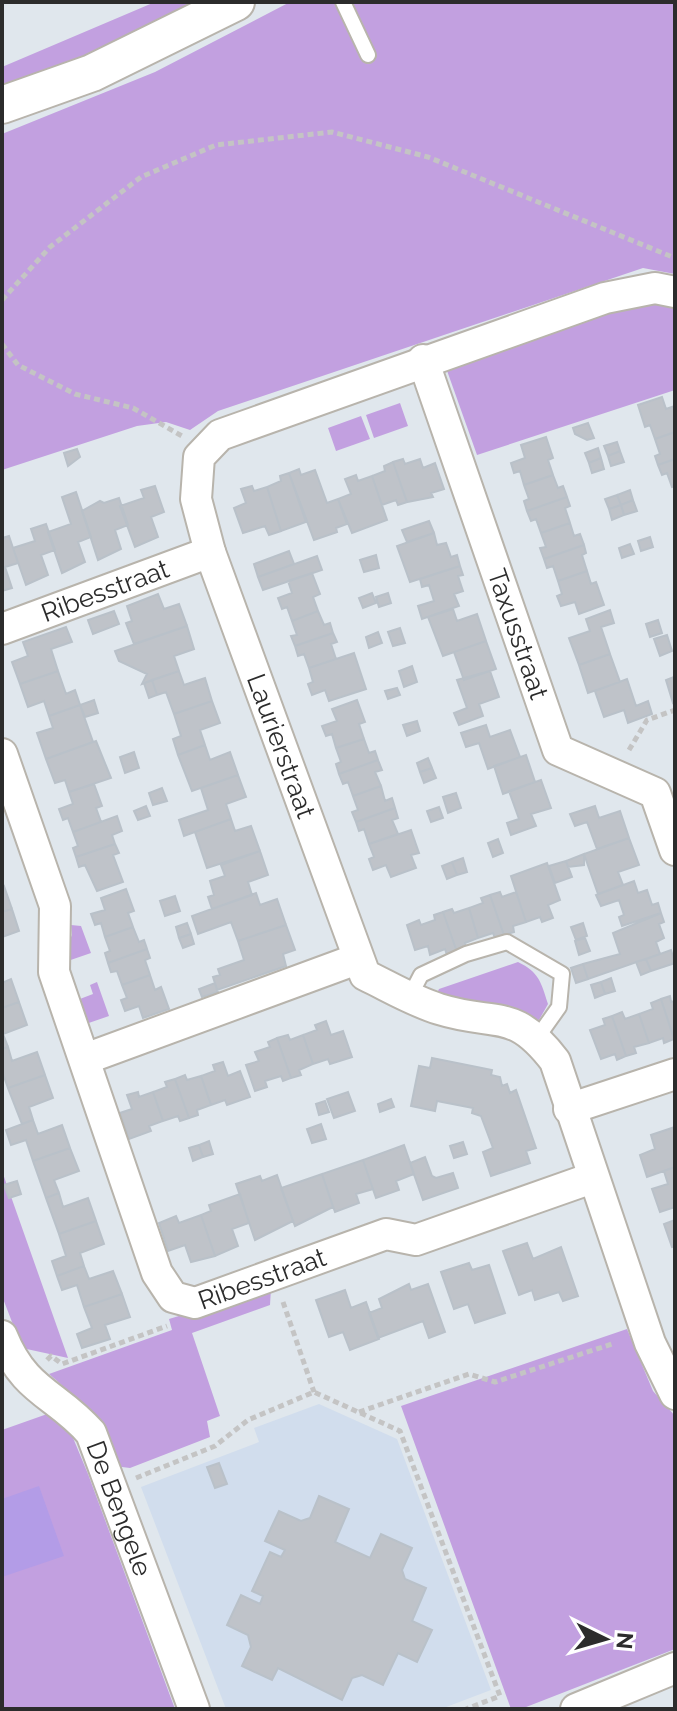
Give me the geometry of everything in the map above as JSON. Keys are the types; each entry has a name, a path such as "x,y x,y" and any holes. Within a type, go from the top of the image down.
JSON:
{"street":[{"path":"2,105 92,73 236,2"},
{"path":"199,457 220,435 423,360 605,298 655,288 675,292"},
{"name":"Taxusstraat","path":"423,360 558,750 655,793 675,850"},
{"name":"Laurierstraat","path":"199,457 196,499 210,552 365,975 409,998 442,1010 519,1024 537,1038"},
{"name":"Ribesstraat","path":"2,629 210,552"},
{"name":"Ribesstraat","path":"2,754 55,906 54,972 157,1273 173,1297 195,1303 386,1234 416,1240 592,1178"},
{"path":"85,1059 357,959"},
{"path":"537,1038 555,1061 650,1343 675,1394"},
{"path":"569,1109 675,1074"},
{"name":"De Bengele","path":"2,1336 27,1380 74,1413 91,1433 194,1709"},
{"path":"576,1709 675,1668"}],"lane":[{"path":"343,2 368,55"},
{"path":"409,998 421,975 466,954 507,942 562,974 559,1007 537,1038"}],"path":[{"path":"2,300 50,247 141,177 216,145 332,132 428,157 675,258"},
{"path":"2,344 18,365 75,394 133,408 189,439 199,457"},
{"path":"614,775 647,720 675,710"},
{"path":"274,1274 314,1392"},
{"path":"27,1380 51,1356 62,1364 168,1326 163,1311 173,1297"},
{"path":"359,1412 469,1374 495,1382 612,1344"},
{"path":"113,1487 215,1446 248,1420 314,1392 400,1431 500,1696 466,1709"}],"shaded area":[{"path":"155,2 202,2 138,35 2,89 2,67"},
{"path":"290,2 675,2 675,274 643,268 218,411 190,430 166,422 137,426 2,470 2,134 155,72"},
{"path":"644,298 675,304 675,390 477,455 445,365"},
{"path":"400,403 408,426 374,438 366,415"},
{"path":"361,416 370,439 336,451 328,428"},
{"path":"71,925 81,926 91,953 59,964 72,935"},
{"path":"518,962 535,974 543,990 548,1004 539,1020 436,995 439,989"},
{"path":"97,982 109,1016 80,1026 72,1002 93,994 90,985"},
{"path":"2,1171 68,1358 22,1348 2,1296"},
{"path":"271,1288 270,1305 192,1333 220,1416 207,1421 210,1437 130,1468 114,1466 104,1437 90,1414 49,1374 172,1330 169,1319"},
{"path":"627,1329 653,1391 675,1416 675,1649 521,1709 511,1709 401,1406"},
{"path":"319,1404 397,1439 491,1690 441,1709 226,1709 141,1487 259,1442 254,1428"},
{"path":"50,1413 71,1433 175,1709 2,1709 2,1430"},
{"path":"39,1486 64,1556 2,1577 2,1499"}],"building":[{"path":"662,397 666,409 675,406 675,432 655,439 650,425 645,427 638,405"},
{"path":"588,423 594,438 587,440 575,434 573,428"},
{"path":"675,432 675,459 658,465 655,456 660,454 655,439"},
{"path":"546,437 553,458 548,460 553,475 524,485 520,471 514,473 511,463 525,458 521,445"},
{"path":"617,442 620,451 608,456 604,446"},
{"path":"598,448 601,458 589,463 585,453"},
{"path":"77,449 80,457 68,466 64,453"},
{"path":"620,451 624,462 611,466 608,456"},
{"path":"601,458 604,469 592,473 589,463"},
{"path":"403,459 405,464 420,459 423,468 435,463 444,489 431,493 433,497 407,502 393,462"},
{"path":"675,459 675,486 672,487 667,473 662,475 658,465"},
{"path":"393,462 407,502 398,505 396,500 382,505 372,476 385,471 384,466"},
{"path":"299,469 301,475 315,470 327,503 338,499 347,524 336,528 337,532 314,540 289,473"},
{"path":"289,473 306,522 281,531 267,487 281,481 280,476"},
{"path":"356,475 358,481 372,476 387,520 352,533 338,499 351,494 345,479"},
{"path":"553,475 558,488 563,486 567,497 527,511 524,501 529,499 524,485"},
{"path":"155,486 164,512 151,517 158,537 135,547 120,506 144,498 141,490"},
{"path":"252,486 254,491 267,487 281,531 269,535 265,526 243,533 234,508 246,503 241,489"},
{"path":"630,490 633,500 621,505 617,495"},
{"path":"76,492 91,537 78,542 85,562 62,573 48,532 71,524 62,497"},
{"path":"617,495 621,505 609,509 605,499"},
{"path":"567,497 570,506 565,508 570,523 541,533 536,519 531,521 527,511"},
{"path":"119,498 128,525 115,530 121,549 98,560 82,511 100,501 104,503"},
{"path":"633,500 637,511 624,515 621,505"},
{"path":"621,505 624,515 612,520 609,509"},
{"path":"429,521 434,533 407,542 402,530"},
{"path":"570,523 574,536 580,534 584,545 544,559 540,548 546,547 541,533"},
{"path":"46,524 55,550 41,555 48,575 26,585 13,548 35,541 31,529"},
{"path":"434,533 437,545 446,543 451,557 457,555 460,566 410,582 397,546"},
{"path":"9,536 18,563 5,567 12,588 2,591 2,538"},
{"path":"650,537 653,547 641,551 638,541"},
{"path":"630,544 634,554 622,558 619,548"},
{"path":"584,545 586,553 582,555 587,571 558,581 553,566 547,568 544,559"},
{"path":"289,551 294,564 258,577 254,564"},
{"path":"376,555 379,568 364,572 360,560"},
{"path":"317,556 322,570 263,590 258,577"},
{"path":"460,566 463,575 458,576 463,591 454,594 459,606 422,619 418,606 434,601 429,585 422,587 420,579"},
{"path":"587,571 591,584 596,582 604,605 579,614 575,602 561,606 557,596 562,594 558,581"},
{"path":"312,573 320,594 313,597 318,611 292,621 287,607 282,609 278,598 292,593 288,581"},
{"path":"372,593 376,603 363,608 359,598"},
{"path":"388,593 391,603 379,607 376,597"},
{"path":"158,594 164,609 179,604 187,626 134,644 126,623 132,621 127,606"},
{"path":"453,609 457,621 477,614 486,641 443,656 428,617"},
{"path":"610,610 614,623 601,627 610,654 579,665 569,638 590,631 586,619"},
{"path":"114,611 119,624 93,634 88,620"},
{"path":"318,611 324,625 330,623 333,633 295,646 291,636 297,635 292,621"},
{"path":"658,620 662,633 650,637 646,624"},
{"path":"187,626 194,649 174,656 179,671 142,684 147,674 119,661 115,651"},
{"path":"66,627 72,642 51,649 58,671 20,684 12,662 28,656 23,642"},
{"path":"400,628 405,643 393,646 388,632"},
{"path":"378,632 382,643 369,648 366,637"},
{"path":"333,633 337,642 331,644 336,659 309,668 304,654 298,656 295,646"},
{"path":"667,635 672,651 660,656 654,639"},
{"path":"486,641 496,669 464,680 454,652"},
{"path":"354,653 366,689 329,701 325,690 312,695 308,684 313,682 309,668"},
{"path":"610,654 620,682 588,693 579,665"},
{"path":"412,666 417,682 404,687 399,671"},
{"path":"58,671 66,694 75,690 80,705 49,716 44,701 28,707 20,684"},
{"path":"179,671 184,685 205,678 212,701 174,714 166,692 157,695 152,680"},
{"path":"490,671 499,697 479,704 483,716 459,725 454,713 467,708 457,680"},
{"path":"674,677 675,702 673,703 666,680"},
{"path":"627,679 636,706 648,701 652,714 628,723 624,710 604,717 595,691"},
{"path":"152,680 157,695 149,698 144,683"},
{"path":"397,688 400,695 388,699 385,691"},
{"path":"94,700 98,713 85,717 80,705"},
{"path":"357,700 365,722 359,724 364,739 336,748 332,734 326,736 322,726 337,721 332,709"},
{"path":"212,701 220,723 200,730 205,745 178,755 173,739 181,736 174,714"},
{"path":"80,705 93,742 46,759 37,733 53,728 49,716"},
{"path":"417,721 420,731 407,736 403,725"},
{"path":"486,725 490,737 510,730 520,757 488,769 479,743 466,747 461,733"},
{"path":"364,739 369,753 375,751 378,760 339,774 336,764 341,762 336,748"},
{"path":"96,741 111,778 69,792 65,780 55,783 46,759"},
{"path":"205,745 210,760 230,752 238,775 192,791 178,755"},
{"path":"134,752 139,768 125,773 120,757"},
{"path":"526,755 535,782 503,794 494,766"},
{"path":"428,758 432,768 420,772 417,763"},
{"path":"378,760 382,770 375,772 381,786 353,796 348,782 343,784 339,774"},
{"path":"432,768 436,778 424,783 420,772"},
{"path":"238,775 246,797 226,804 231,819 184,836 179,820 208,810 201,788"},
{"path":"541,780 551,808 531,814 536,826 511,835 507,823 519,819 509,791"},
{"path":"94,784 102,806 96,808 101,822 73,832 68,818 63,820 59,809 73,804 69,792"},
{"path":"381,786 385,801 392,798 395,808 356,822 352,812 358,810 353,796"},
{"path":"162,788 167,801 153,805 149,793"},
{"path":"456,793 461,808 448,813 443,797"},
{"path":"146,806 150,816 138,820 134,811"},
{"path":"595,806 599,818 620,811 629,838 597,849 587,822 575,826 570,814"},
{"path":"439,807 443,818 431,822 427,811"},
{"path":"395,808 398,818 392,820 398,834 369,844 364,829 359,831 356,822"},
{"path":"117,816 122,831 112,835 115,844 76,857 73,848 78,846 73,832"},
{"path":"231,819 235,831 251,826 260,851 207,868 195,832"},
{"path":"411,830 419,853 411,855 416,868 391,877 386,865 373,870 369,859 374,857 369,844"},
{"path":"629,838 639,865 618,872 623,885 598,894 584,854"},
{"path":"498,839 503,853 493,857 488,843"},
{"path":"115,844 119,853 113,855 123,882 97,891 85,865 79,867 76,857"},
{"path":"260,851 268,875 248,882 252,895 212,909 208,897 214,895 210,881 225,876 221,865"},
{"path":"584,854 584,865 568,867 566,861"},
{"path":"463,858 467,872 457,875 452,862"},
{"path":"566,861 572,877 555,883 549,866"},
{"path":"452,862 457,875 447,879 442,866"},
{"path":"547,863 560,900 548,905 553,918 542,922 540,917 526,922 511,876"},
{"path":"634,881 638,893 647,890 652,905 658,903 661,913 622,926 619,917 624,915 619,900 601,906 596,895"},
{"path":"2,887 12,909 2,912"},
{"path":"126,889 134,911 128,913 133,927 105,937 101,923 95,925 91,914 105,910 101,898"},
{"path":"500,892 502,897 516,892 526,922 513,926 514,932 504,935 490,895"},
{"path":"256,893 260,905 277,899 286,925 238,941 231,922 198,934 192,916"},
{"path":"490,895 504,935 495,938 493,933 478,938 469,908 483,903 481,898"},
{"path":"175,896 180,911 165,916 160,901"},
{"path":"469,908 478,938 465,943 466,948 457,952 443,912 452,909 454,913"},
{"path":"12,909 19,931 2,937 2,912"},
{"path":"443,912 457,952 447,955 445,949 430,955 428,946 415,950 407,925 419,920 421,925 435,920 434,915"},
{"path":"661,913 664,922 659,924 664,938 656,942 660,954 588,979 583,964 620,954 613,933"},
{"path":"187,923 191,934 179,938 176,927"},
{"path":"583,923 587,936 576,940 571,927"},
{"path":"286,925 295,950 283,954 286,966 217,990 213,977 220,975 218,969 244,960 238,941"},
{"path":"133,927 139,942 144,940 147,949 108,963 105,953 110,951 105,937"},
{"path":"191,934 194,944 183,948 179,938"},
{"path":"585,938 590,951 579,955 575,941"},
{"path":"147,949 150,958 145,960 150,975 122,985 117,971 111,972 108,963"},
{"path":"671,950 675,963 651,971 646,959"},
{"path":"646,959 651,971 641,975 636,962"},
{"path":"583,964 588,979 576,983 571,968"},
{"path":"150,975 155,990 161,987 169,1009 143,1018 139,1006 125,1011 121,1000 127,998 122,985"},
{"path":"611,978 615,991 605,994 601,982"},
{"path":"11,979 19,1002 2,1008 2,983"},
{"path":"601,982 605,994 595,998 591,985"},
{"path":"215,983 218,992 202,997 199,989"},
{"path":"670,996 671,1002 675,1001 674,1039 661,999"},
{"path":"661,999 674,1039 664,1043 663,1038 649,1043 639,1014 653,1009 651,1003"},
{"path":"19,1002 27,1025 3,1034 8,1047 2,1049 2,1008"},
{"path":"622,1012 625,1019 639,1014 649,1043 634,1047 636,1053 626,1056 612,1016"},
{"path":"612,1016 626,1056 617,1060 615,1054 601,1059 590,1030 605,1025 603,1019"},
{"path":"326,1021 331,1035 343,1031 352,1057 330,1064 328,1059 313,1064 303,1035 317,1030 315,1025"},
{"path":"288,1035 290,1040 303,1035 313,1064 299,1070 301,1075 291,1078 277,1038"},
{"path":"277,1038 291,1078 283,1081 281,1076 265,1081 267,1087 255,1091 246,1065 259,1061 255,1052 270,1047 268,1042"},
{"path":"8,1047 12,1061 37,1052 45,1075 8,1088 2,1071 2,1049"},
{"path":"432,1058 492,1070 491,1075 500,1077 502,1086 507,1084 510,1093 516,1090 536,1148 526,1151 530,1163 491,1176 483,1152 493,1148 481,1116 472,1113 473,1108 437,1101 435,1111 411,1106 419,1066 430,1068"},
{"path":"223,1062 228,1076 240,1071 250,1097 227,1105 225,1100 211,1105 201,1076 215,1071 213,1065"},
{"path":"45,1075 53,1098 29,1107 33,1120 22,1124 8,1088"},
{"path":"185,1075 187,1080 201,1076 211,1105 197,1110 198,1115 189,1118 175,1079"},
{"path":"175,1079 189,1118 180,1121 178,1116 163,1121 153,1092 167,1087 165,1082"},
{"path":"138,1092 139,1097 153,1092 163,1121 149,1126 151,1131 129,1139 120,1113 132,1109 127,1095"},
{"path":"348,1092 355,1111 334,1118 327,1099"},
{"path":"391,1099 394,1107 380,1112 378,1104"},
{"path":"325,1101 329,1112 319,1115 316,1104"},
{"path":"33,1120 38,1134 62,1125 70,1148 33,1161 26,1140 11,1145 6,1130"},
{"path":"321,1124 326,1139 312,1143 307,1129"},
{"path":"675,1127 675,1167 647,1177 640,1155 655,1149 651,1135"},
{"path":"209,1141 213,1154 203,1157 199,1145"},
{"path":"463,1142 467,1154 454,1158 450,1146"},
{"path":"199,1145 203,1157 193,1161 189,1148"},
{"path":"404,1145 414,1174 396,1181 399,1190 376,1198 363,1160"},
{"path":"70,1148 79,1171 54,1180 59,1193 46,1198 33,1161"},
{"path":"425,1157 432,1176 436,1178 453,1173 458,1188 423,1200 410,1163"},
{"path":"363,1160 373,1189 356,1194 359,1203 335,1212 322,1174"},
{"path":"675,1167 675,1207 660,1212 652,1189 668,1184 664,1171"},
{"path":"322,1174 333,1207 295,1226 281,1188"},
{"path":"277,1175 293,1221 255,1240 236,1184 260,1176 262,1181"},
{"path":"17,1181 21,1194 9,1198 4,1185"},
{"path":"59,1193 63,1207 88,1198 96,1221 59,1234 46,1198"},
{"path":"240,1194 249,1223 232,1229 238,1246 215,1256 201,1215 211,1211 209,1205"},
{"path":"201,1215 215,1256 191,1262 185,1245 168,1251 159,1223 176,1216 179,1223"},
{"path":"675,1220 675,1246 672,1247 664,1224"},
{"path":"96,1221 104,1244 80,1253 84,1266 57,1276 52,1261 66,1256 59,1234"},
{"path":"527,1243 533,1259 561,1247 578,1296 563,1301 559,1292 535,1300 532,1290 519,1295 503,1251"},
{"path":"469,1263 472,1270 489,1265 505,1313 475,1323 468,1304 454,1309 441,1272"},
{"path":"84,1266 89,1279 113,1271 122,1294 84,1307 77,1285 62,1290 57,1276"},
{"path":"409,1284 411,1290 428,1284 445,1332 429,1338 423,1321 378,1338 369,1313 382,1308 379,1299"},
{"path":"345,1290 351,1308 366,1302 379,1339 350,1350 343,1332 329,1337 316,1300"},
{"path":"122,1294 130,1317 105,1325 110,1339 82,1348 77,1334 92,1328 84,1307"},
{"path":"219,1463 227,1484 215,1488 207,1467"},
{"path":"319,1496 349,1509 335,1542 370,1558 381,1534 412,1548 402,1570 405,1579 426,1588 412,1621 432,1630 417,1662 398,1653 383,1685 362,1675 352,1678 342,1700 278,1668 272,1680 242,1666 251,1647 248,1635 227,1625 241,1595 260,1604 263,1596 252,1591 270,1552 281,1557 285,1550 265,1541 279,1511 301,1521 310,1518"}]}
